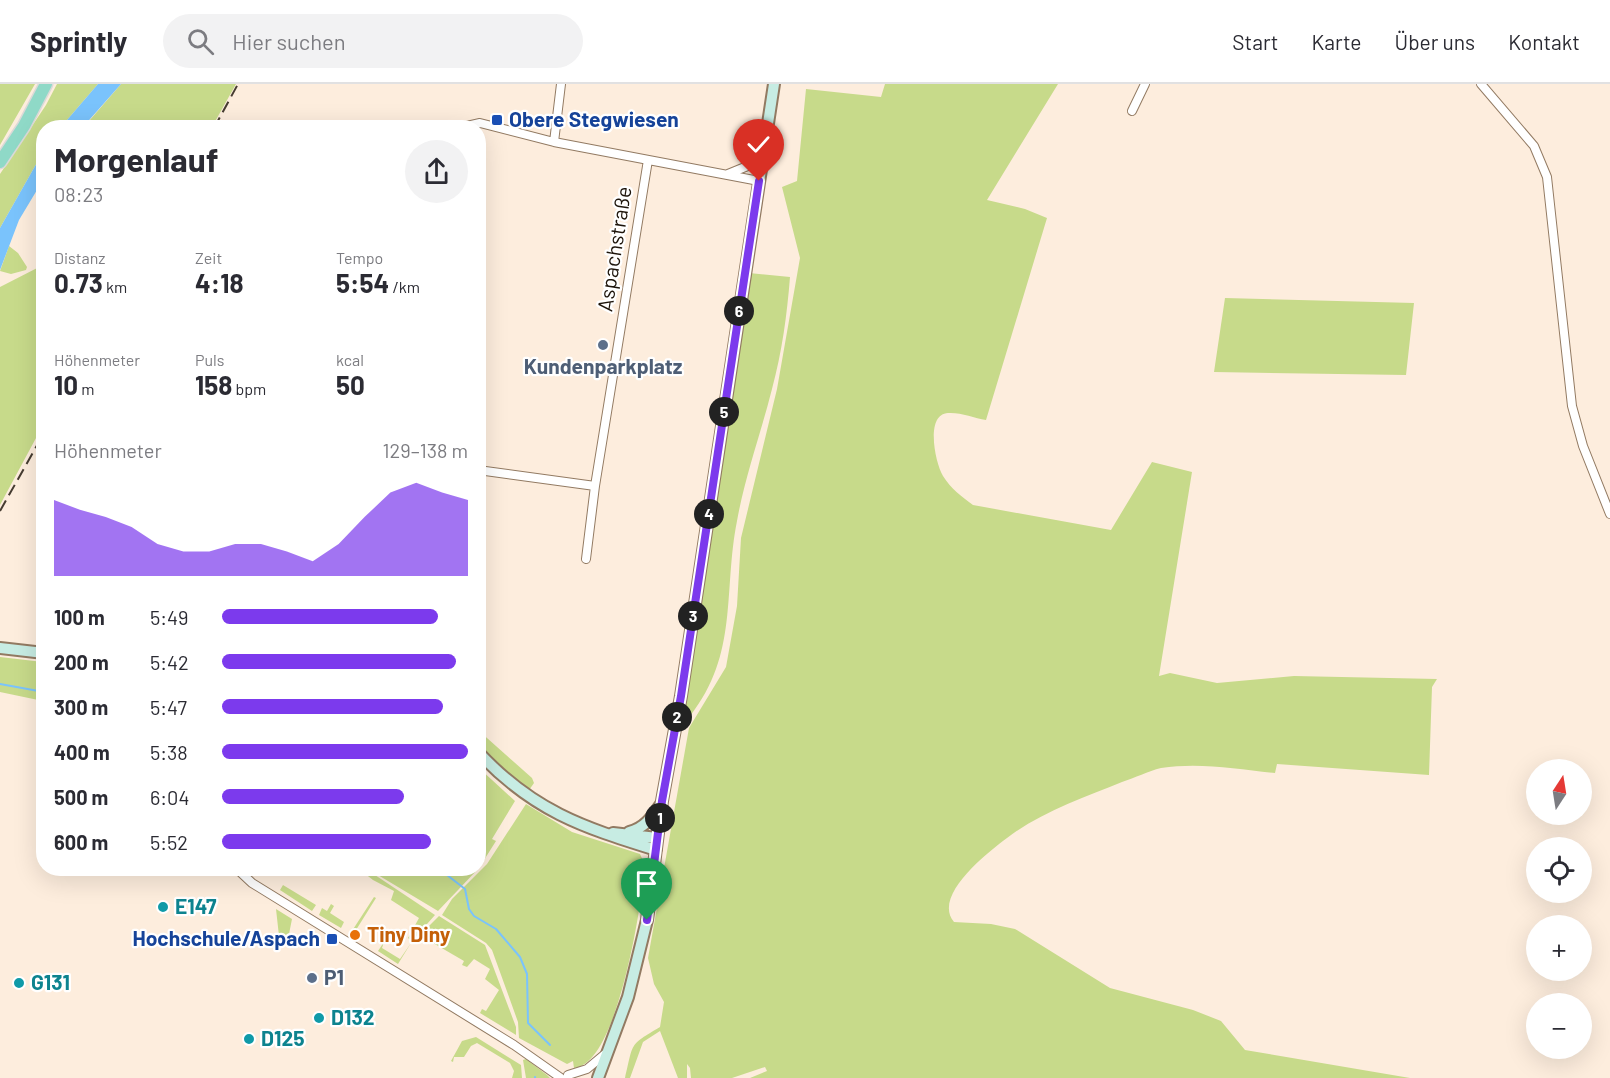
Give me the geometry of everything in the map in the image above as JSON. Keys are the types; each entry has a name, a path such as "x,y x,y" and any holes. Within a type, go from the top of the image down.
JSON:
{"main road":[{"path":"0,162 24,126 46,84"},
{"path":"598,1078 641,950 662,801 681,696 774,84"},
{"path":"0,648 36,651"},
{"path":"486,760 512,785 536,803 574,823 656,850"},
{"path":"627,833 639,829 649,821 662,801"},
{"path":"604,832 657,838"}],"street":[{"path":"554,142 561,84"},
{"path":"1132,111 1145,84"},
{"path":"1481,84 1534,146 1547,177 1572,406 1583,446 1610,514"},
{"path":"486,125 554,142 759,181"},
{"path":"725,175 750,165 765,145"},
{"name":"Aspachstraße","path":"586,559 595,486 648,160"},
{"path":"486,471 595,486"},
{"path":"245,876 252,883 549,1068 568,1077 587,1069 609,1050"}],"green space":[{"path":"0,84 35,84 0,145"},
{"path":"57,84 98,84 67,120 36,120"},
{"path":"121,84 236,84 216,120 90,120"},
{"path":"885,84 1058,84 987,200 1025,209 1047,218 986,420 948,413 941,415 936,421 934,440 937,461 943,476 953,489 973,505 1111,530 1152,462 1192,472 1159,676 1170,673 1217,683 1294,676 1437,679 1432,687 1429,775 1277,764 1275,773 1204,766 1175,766 1156,769 1063,806 1033,821 1007,838 976,864 956,888 950,900 949,912 954,922 991,924 1015,929 1110,988 1193,1010 1221,1021 1245,1050 1410,1078 750,1078 767,1071 765,1067 732,1078 691,1078 687,1064 687,1078 678,1078 660,1031 643,1042 630,1078 625,1078 634,1046 660,1027 664,1002 654,984 648,958 689,728 726,667 737,606 741,538 777,389 800,258 782,187 797,181 806,89 881,97"},
{"path":"36,120 36,164 0,228 0,174"},
{"path":"9,246 18,253 27,267 26,270 11,274 0,271"},
{"path":"36,269 36,438 0,505 0,287"},
{"path":"749,273 790,277 786,319 776,375 737,521 723,646 706,693 690,716 682,714"},
{"path":"1225,298 1414,303 1406,375 1214,372"},
{"path":"0,657 36,661 36,700 0,692"},
{"path":"486,737 532,778 534,783 527,793 486,755"},
{"path":"486,774 515,801 492,839 496,841 486,857"},
{"path":"526,804 572,832 640,854 645,865 633,945 615,1012 603,1040 590,1060 574,1068 573,1061 567,1064 519,1038 518,1022 492,950 486,943 442,915 452,899 475,876 486,876 487,864"},
{"path":"368,876 376,876 435,915 412,941 408,938 419,918 391,900 394,891"},
{"path":"380,876 471,876 438,911"},
{"path":"283,885 316,905 312,911 280,890"},
{"path":"374,897 376,898 356,930 361,933 357,938 350,934"},
{"path":"331,904 334,906 330,913 344,922 341,928 319,915 322,908 327,911"},
{"path":"276,909 292,919 289,934 280,945"},
{"path":"439,916 485,945 516,1027 516,1035 480,1013 482,1009 486,1011 499,990 485,979 490,969 474,959 467,967 462,965 464,961 421,936 418,937"},
{"path":"384,942 382,948 400,959 411,943 398,964 378,951"},
{"path":"476,1037 521,1065 522,1078 512,1078 514,1071 510,1063 477,1043 471,1046 464,1057 454,1057 453,1062 451,1061 462,1041"},
{"path":"526,1059 550,1078 526,1078 523,1060"}],"water":[{"path":"98,84 121,84 89,120 67,120"},
{"path":"36,164 36,192 19,220 0,270 0,228"}],"waterway":[{"path":"0,684 36,691"},
{"path":"448,876 465,889 469,909 474,916 496,929 520,957 527,974 528,1023 550,1045"}],"railway":[{"path":"218,120 238,84"},
{"path":"0,511 36,447"}],"place":[{"name":"Obere Stegwiesen","path":"497,120"},
{"name":"Kundenparkplatz","path":"603,345"},
{"name":"E147","path":"163,907"},
{"name":"Tiny Diny","path":"355,935"},
{"name":"Hochschule/Aspach","path":"332,939"},
{"name":"P1","path":"312,978"},
{"name":"G131","path":"19,983"},
{"name":"D132","path":"319,1018"},
{"name":"D125","path":"249,1039"}],"route":[{"path":"647,920 662,801 681,696 759,181"}]}
